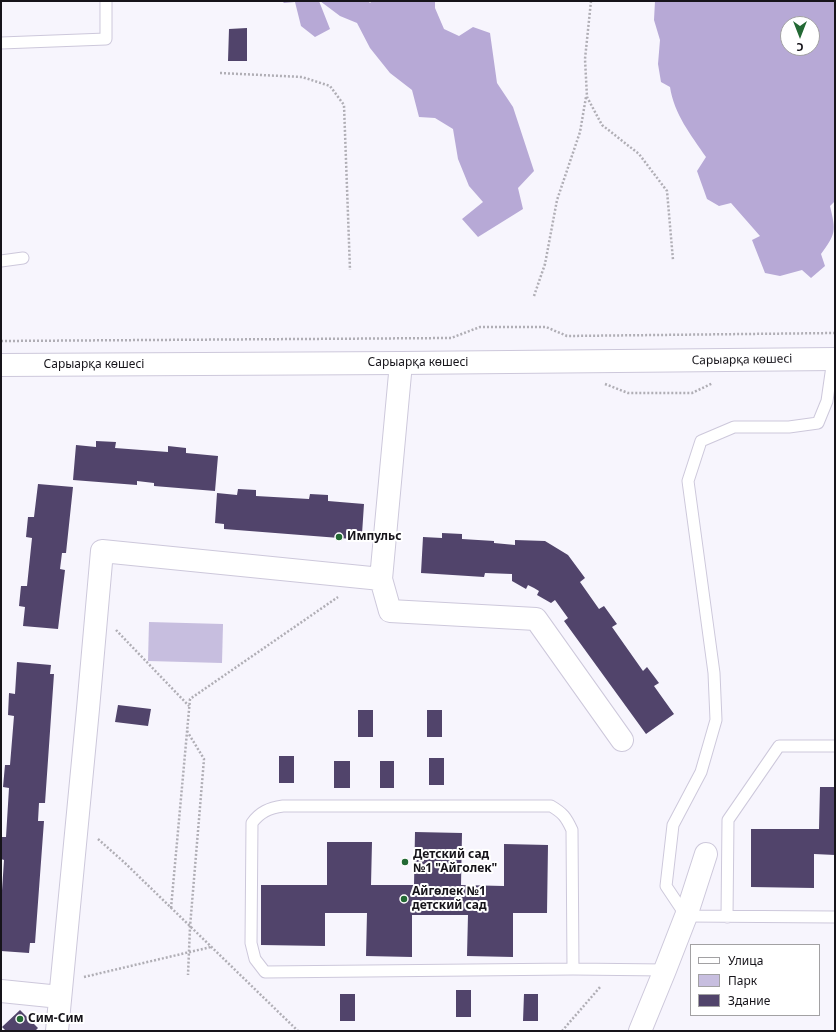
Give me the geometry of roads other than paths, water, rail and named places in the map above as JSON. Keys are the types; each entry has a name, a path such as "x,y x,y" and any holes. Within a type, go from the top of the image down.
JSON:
{"street":[{"name":"Сарыарқа көшесі","path":"1,365 834,359"},
{"path":"401,363 374,578 390,611 536,619 622,740"},
{"path":"57,1031 78,821 102,550 374,578"},
{"path":"640,1031 666,970 686,916 706,854"},
{"path":"1,991 61,989"}],"lane":[{"path":"1,43 106,39 106,1"},
{"path":"1,260 23,258"},
{"path":"834,359 827,401 818,423 789,427 734,427 701,441 688,481 714,673 716,720 702,772 673,825 666,886 686,916 835,917"},
{"path":"727,917 728,820 779,746 835,746"},
{"path":"573,969 572,830 560,811 551,806 282,806 268,809 257,816 252,823 251,943 255,959 265,972 573,969 666,970"}],"place":[{"name":"Импульс","path":"339,537"},
{"name":"Детский сад №1 \"Айголек\"","path":"405,862"},
{"name":"Айгөлек №1 детский сад","path":"404,899"},
{"name":"Сим-Сим","path":"20,1019"}]}
